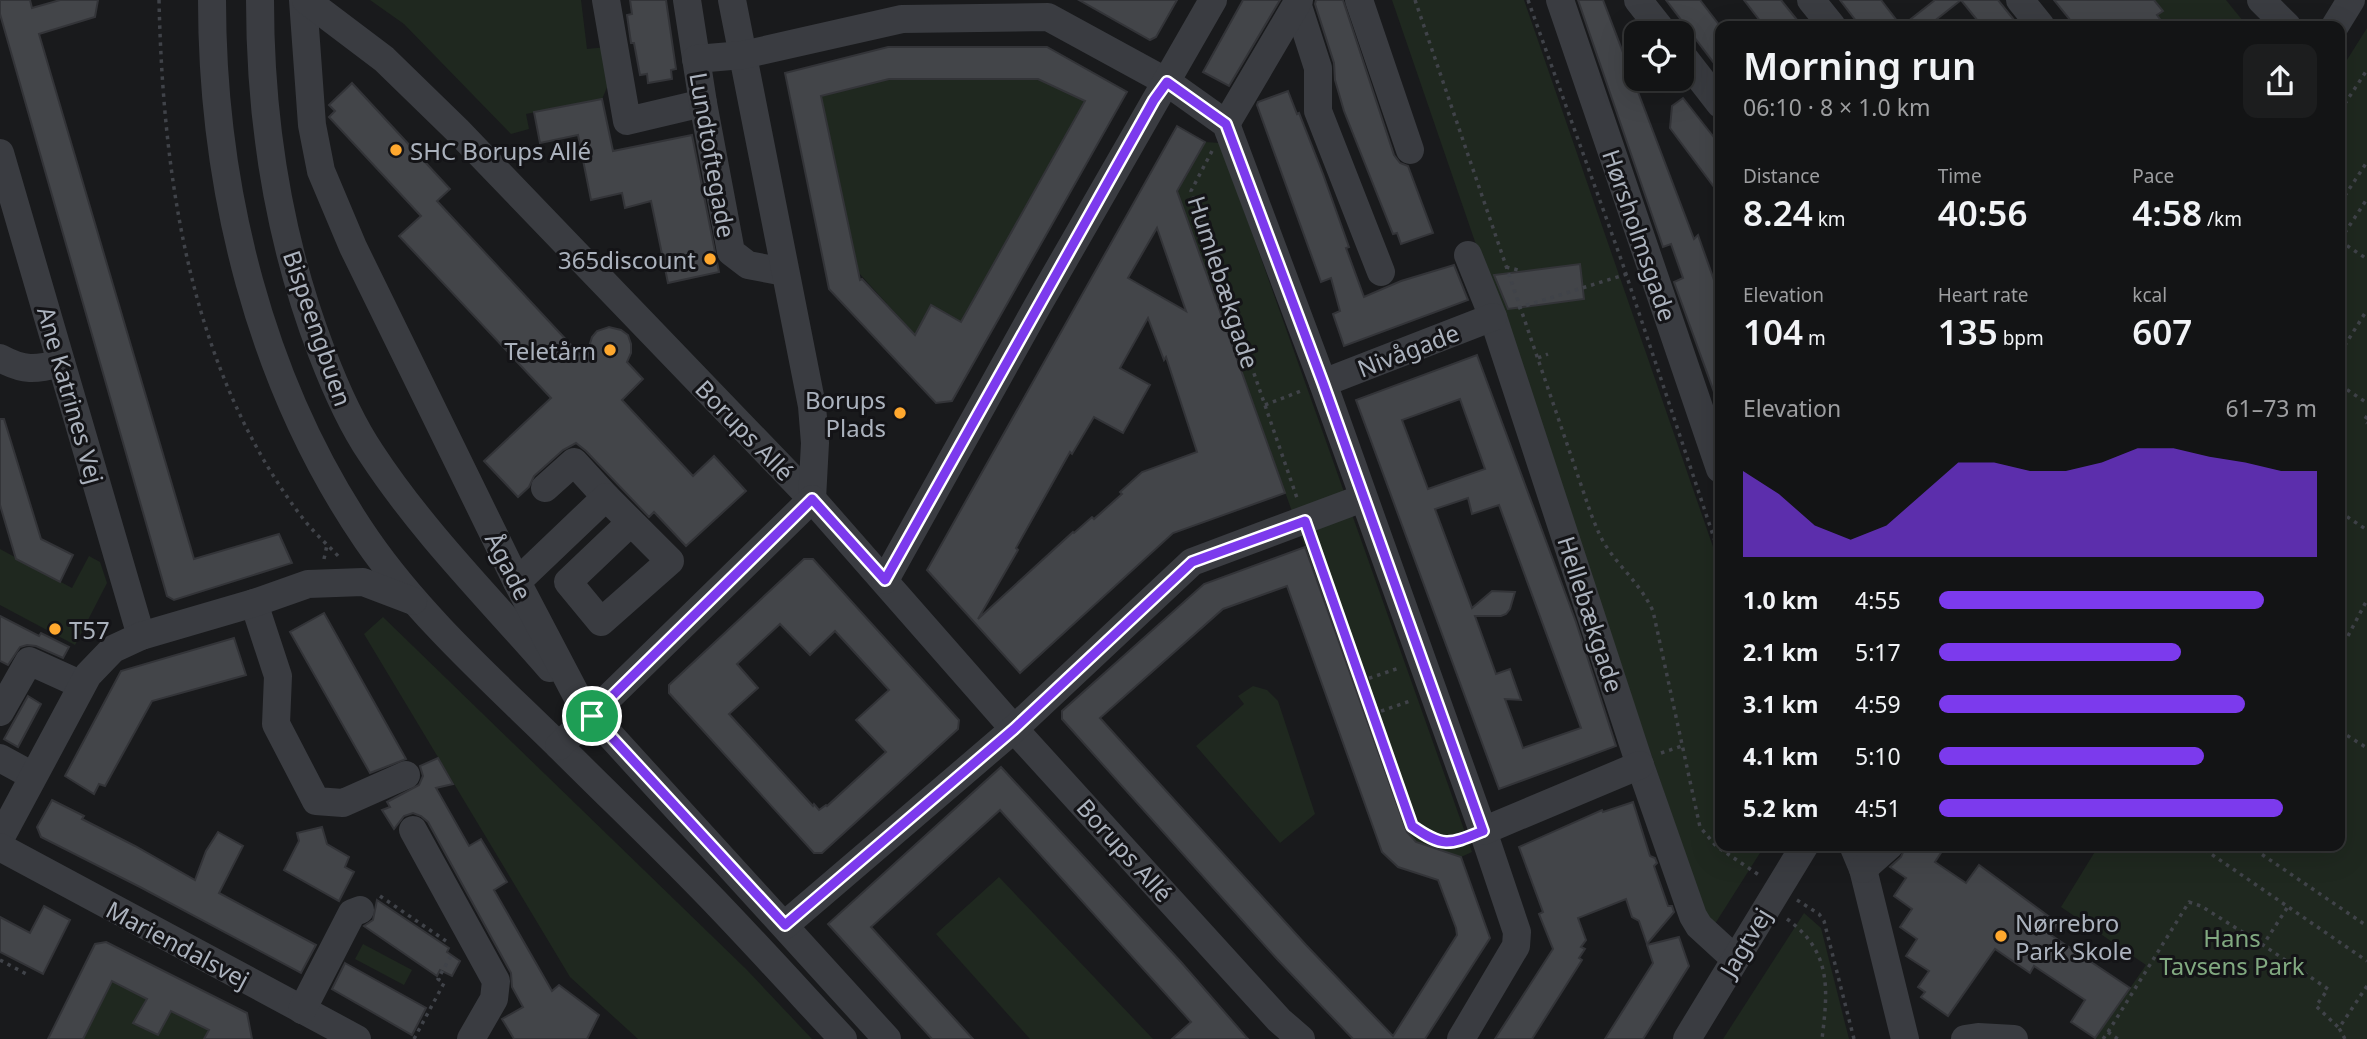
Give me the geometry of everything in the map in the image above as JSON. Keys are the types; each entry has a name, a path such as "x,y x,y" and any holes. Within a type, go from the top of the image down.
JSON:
{"street":[{"name":"Bispeengbuen","path":"212,0 215,85 223,159 250,281 274,357 298,415 336,489 383,561 415,602"},
{"name":"Bispeengbuen","path":"260,0 266,123 282,219 306,308 332,378 369,450 415,515 586,709"},
{"name":"Borups Allé","path":"304,0 384,59 457,130 812,499 1014,729 1279,1020 1301,1039"},
{"name":"Ågade","path":"304,0 312,125 321,172 353,247 517,583 586,709 887,1039"},
{"path":"606,0 627,121 703,103"},
{"name":"Lundtoftegade","path":"687,0 731,252 748,265 785,272"},
{"name":"Lundtoftegade","path":"732,0 812,406 815,443 812,499"},
{"path":"885,580 1025,327 1213,0"},
{"path":"1359,0 1410,150"},
{"name":"Hørsholmsgade","path":"1560,0 1638,270 1715,457"},
{"path":"1638,0 1655,21"},
{"path":"1811,0 1828,21"},
{"path":"2020,0 2037,21"},
{"path":"2261,0 2282,21"},
{"path":"2338,21 2351,0"},
{"path":"1226,124 1298,1"},
{"path":"1298,1 1318,68 1318,111 1381,272"},
{"path":"696,60 743,55 902,9 1031,9 1167,82 1226,124 1323,383 1517,932 1516,946 1461,1039"},
{"path":"1694,70 1715,98"},
{"name":"Ane Katrines Vej","path":"0,153 141,636"},
{"name":"Hellebækgade","path":"1468,256 1493,317 1640,765 1693,916 1699,926 1735,959"},
{"name":"Nivågade","path":"1323,383 1493,317"},
{"path":"0,358 16,366 37,370 61,363"},
{"path":"545,488 574,462 631,522"},
{"path":"517,583 606,497"},
{"path":"785,925 1014,729 1192,562 1363,498"},
{"path":"559,746 586,709 812,499"},
{"path":"0,839 82,685 113,649 141,636 308,584 363,582 415,602 721,908 843,1039"},
{"path":"254,603 278,676 276,724 316,801 343,803 407,775"},
{"path":"0,712 29,661 82,685"},
{"path":"0,758 33,776"},
{"path":"1483,831 1640,765"},
{"path":"413,830 496,981 494,999 471,1039"},
{"name":"Mariendalsvej","path":"0,847 357,1039"},
{"name":"Jagtvej","path":"1687,1039 1801,851"},
{"path":"1858,857 1905,1039"},
{"path":"302,1010 352,913 360,910"},
{"path":"1965,1039 2014,1039"}],"path":[{"path":"159,0 160,57 168,152 185,254 207,330 236,406 280,487 303,519 363,582"},
{"path":"1415,0 1600,537 1644,593 1653,611 1700,827 1715,845"},
{"path":"1528,0 1638,270 1715,539"},
{"path":"2345,103 2367,70"},
{"name":"Humlebækgade","path":"1226,124 1191,191 1412,826 1431,839 1453,844 1483,831"},
{"path":"2345,195 2367,162"},
{"path":"2345,232 2367,199"},
{"path":"2345,244 2367,259"},
{"path":"1506,267 1518,270"},
{"path":"1519,307 1638,270"},
{"path":"2345,345 2367,310"},
{"path":"1538,358 1548,354"},
{"path":"1265,405 1323,383"},
{"path":"2345,388 2367,403"},
{"path":"2367,416 2364,421 2367,423"},
{"path":"2345,515 2367,530"},
{"path":"2345,642 2367,600"},
{"path":"1361,681 1421,660"},
{"path":"1373,714 1433,692"},
{"path":"2345,734 2367,748"},
{"path":"1722,851 1773,896 1814,947 1827,983 1822,1039"},
{"path":"2206,851 2367,961"},
{"path":"2257,851 2367,926"},
{"path":"360,910 372,890 453,945 453,954 438,979 444,983 414,1039"},
{"path":"1773,896 1810,908 1824,921 1854,1039"},
{"path":"2103,1039 2189,902 2201,906 2328,989 2316,1006 2339,1028 2345,1039"},
{"path":"2263,945 2287,908"},
{"path":"0,960 30,976"},
{"path":"2339,1028 2367,986"},
{"path":"2108,1032 2118,1039"}],"green space":[{"path":"370,0 581,0 587,49 607,47 612,76 602,99 526,114 529,129 511,134 404,24"},
{"path":"1392,0 1524,0 1715,553 1715,851 1761,851 1713,927 1708,920"},
{"path":"2119,0 2226,0 2243,21 2135,21"},
{"name":"Hans Tavsens Park","path":"2367,28 2367,1039 2095,1039 2146,965 2061,907 2095,851 2345,851 2345,63"},
{"path":"889,79 1038,79 1085,101 942,357 935,357 859,273 821,96"},
{"path":"1205,142 1220,143 1472,852 1461,857 1416,842 1407,832 1177,191"},
{"path":"0,549 72,588 89,556 100,562 107,583 75,645 0,605"},
{"path":"383,617 747,970 812,1039 638,1039 570,977 364,634"},
{"path":"1253,686 1267,690 1278,701 1315,814 1280,843 1196,746 1244,704 1238,696"},
{"path":"999,877 1153,1039 1030,1039 936,934"},
{"path":"1804,913 1821,928 1849,1039 1723,1039"},
{"path":"363,944 412,970 404,985 355,959"},
{"path":"112,981 209,1030 204,1039 83,1039"}],"building":[{"path":"0,0 30,0 32,8 60,0 98,0 95,17 39,34 194,559 279,534 292,563 174,600 167,596 0,14"},
{"path":"630,0 666,0 676,69 671,70 672,79 648,83 647,74 640,75 627,15 632,14"},
{"path":"1079,0 1177,0 1156,37 1150,40"},
{"path":"1243,0 1280,0 1229,86 1203,72"},
{"path":"1316,0 1343,0 1394,155 1400,163 1408,166 1433,233 1401,244 1397,233 1393,234 1344,111"},
{"path":"1578,0 1603,0 1624,55 1624,91 1638,91 1694,239 1698,235 1715,283 1715,395 1674,282 1683,278 1671,244 1663,247"},
{"path":"1666,0 1700,0 1715,21 1715,64 1694,37 1694,21 1682,21"},
{"path":"1744,0 1781,0 1798,21 1760,21"},
{"path":"1840,0 1881,0 1897,21 1856,21"},
{"path":"1935,0 1961,0 1934,21 1908,21"},
{"path":"1961,0 1998,0 2015,21 1978,21"},
{"path":"2054,0 2154,0 2163,11 2157,15 2161,21 2071,21"},
{"path":"888,47 1047,47 1127,92 952,401 936,403 829,289 785,73","holes":["889,79 1038,79 1085,101 961,322 931,305 915,335 862,279 860,280 821,96"]},
{"path":"352,83 450,189 437,201 585,360 592,337 597,331 609,327 628,335 631,353 627,362 643,379 622,400 693,476 714,456 746,491 686,546 654,512 649,517 576,443 563,450 534,476 529,487 518,497 484,461 551,398 399,236 421,216 329,117 335,111 329,105"},
{"path":"1288,91 1323,174 1364,297 1401,281 1454,265 1468,300 1344,346 1333,314 1340,311 1331,278 1321,282 1257,105 1258,102"},
{"path":"1683,98 1715,139 1715,188 1670,128 1672,106"},
{"path":"602,99 613,151 692,135 719,272 668,283 651,201 625,208 622,193 591,200 578,135 540,143 534,112"},
{"path":"1177,126 1205,142 1177,191 1285,493 1173,533 1020,673 927,570","holes":["1157,228 1186,311 1128,278","1148,318 1164,360 1166,357 1197,452 1142,472 1120,492 1122,494 1094,519 1092,517 1073,532 978,619 1070,452 1072,454 1094,417 1123,433 1150,385 1120,368"]},
{"path":"1580,264 1584,299 1508,309 1494,275"},
{"path":"1477,355 1576,622 1616,746 1499,789 1356,400","holes":["1460,399 1485,469 1428,489 1402,420","1468,498 1472,514 1499,505 1581,728 1523,748 1505,699 1521,700 1510,669 1496,674 1475,616 1506,614 1515,592 1492,591 1472,608 1435,509"]},
{"path":"0,419 4,419 41,539 73,555 60,582 16,559 0,505"},
{"path":"1305,547 1407,832 1416,842 1461,857 1490,938 1425,1039 1353,1039 1277,959 1062,719 1062,711 1204,584","holes":["1287,586 1382,852 1398,867 1438,880 1457,935 1393,1036 1306,945 1100,718 1223,609"]},
{"path":"804,559 813,559 959,720 958,729 822,853 814,853 669,693 669,685","holes":["780,624 810,655 835,631 889,690 856,720 886,752 827,806 819,810 729,714 758,688 737,664"]},
{"path":"324,613 406,759 370,773 290,632"},
{"path":"0,616 39,636 41,633 69,647 63,658 36,646 27,645 20,647 8,665 0,661"},
{"path":"234,638 246,675 152,701 105,786 99,784 94,794 65,776 121,671"},
{"path":"28,696 41,704 18,747 4,739"},
{"path":"438,758 453,784 436,788 469,846 481,839 507,882 494,890 552,991 559,985 599,1015 587,1039 514,1039 502,1019 523,1007 512,987 511,973 428,822 413,813 404,816 394,829 382,810 390,807 387,802 419,785 423,776 420,766"},
{"path":"1001,767 1181,962 1248,1039 1172,1039 1191,1022 1000,810 871,927 973,1039 932,1039 828,924"},
{"path":"52,800 195,880 206,851 218,832 243,846 219,893 316,945 301,973 41,837 37,827"},
{"path":"1633,802 1650,856 1655,858 1657,863 1654,866 1668,906 1672,906 1674,912 1647,944 1639,921 1632,917 1626,899 1578,918 1586,940 1581,947 1585,949 1579,958 1582,960 1532,1039 1495,1039 1553,949 1539,914 1543,912 1519,847 1602,810 1603,812"},
{"path":"322,827 327,844 349,857 345,867 354,872 339,901 284,870 299,841 297,833"},
{"path":"1904,851 1942,851 1935,862 1966,883 1979,865 2059,924 2051,935 2130,988 2095,1038 2071,1022 2085,1000 2034,966 2030,973 1995,949 1948,1016 1921,997 1925,992 1918,987 1929,971 1906,956 1917,939 1900,927 1912,909 1894,896 1906,878 1890,867"},
{"path":"377,900 449,948 447,952 460,961 452,976 440,970 437,976 364,926 373,920"},
{"path":"44,906 70,920 43,974 0,952 0,917 30,933"},
{"path":"1679,937 1689,966 1643,1039 1605,1039 1653,963 1647,945"},
{"path":"106,942 247,1013 252,1039 204,1039 209,1030 171,1011 158,1035 133,1023 147,999 112,981 83,1039 48,1039 95,944"},
{"path":"345,963 426,1008 412,1035 332,989"}],"place":[{"name":"SHC Borups Allé","path":"396,150"},
{"name":"365discount","path":"710,259"},
{"name":"Teletårn","path":"610,350"},
{"name":"Borups Plads","path":"900,413"},
{"name":"T57","path":"55,629"},
{"name":"Nørrebro Park Skole","path":"2001,936"}],"route":[{"path":"1167,82 1226,124 1323,383 1483,831 1453,844 1431,839 1412,826 1305,521 1192,562 1014,729 785,925 592,716 812,499 885,580 1154,100 1167,82"}]}
